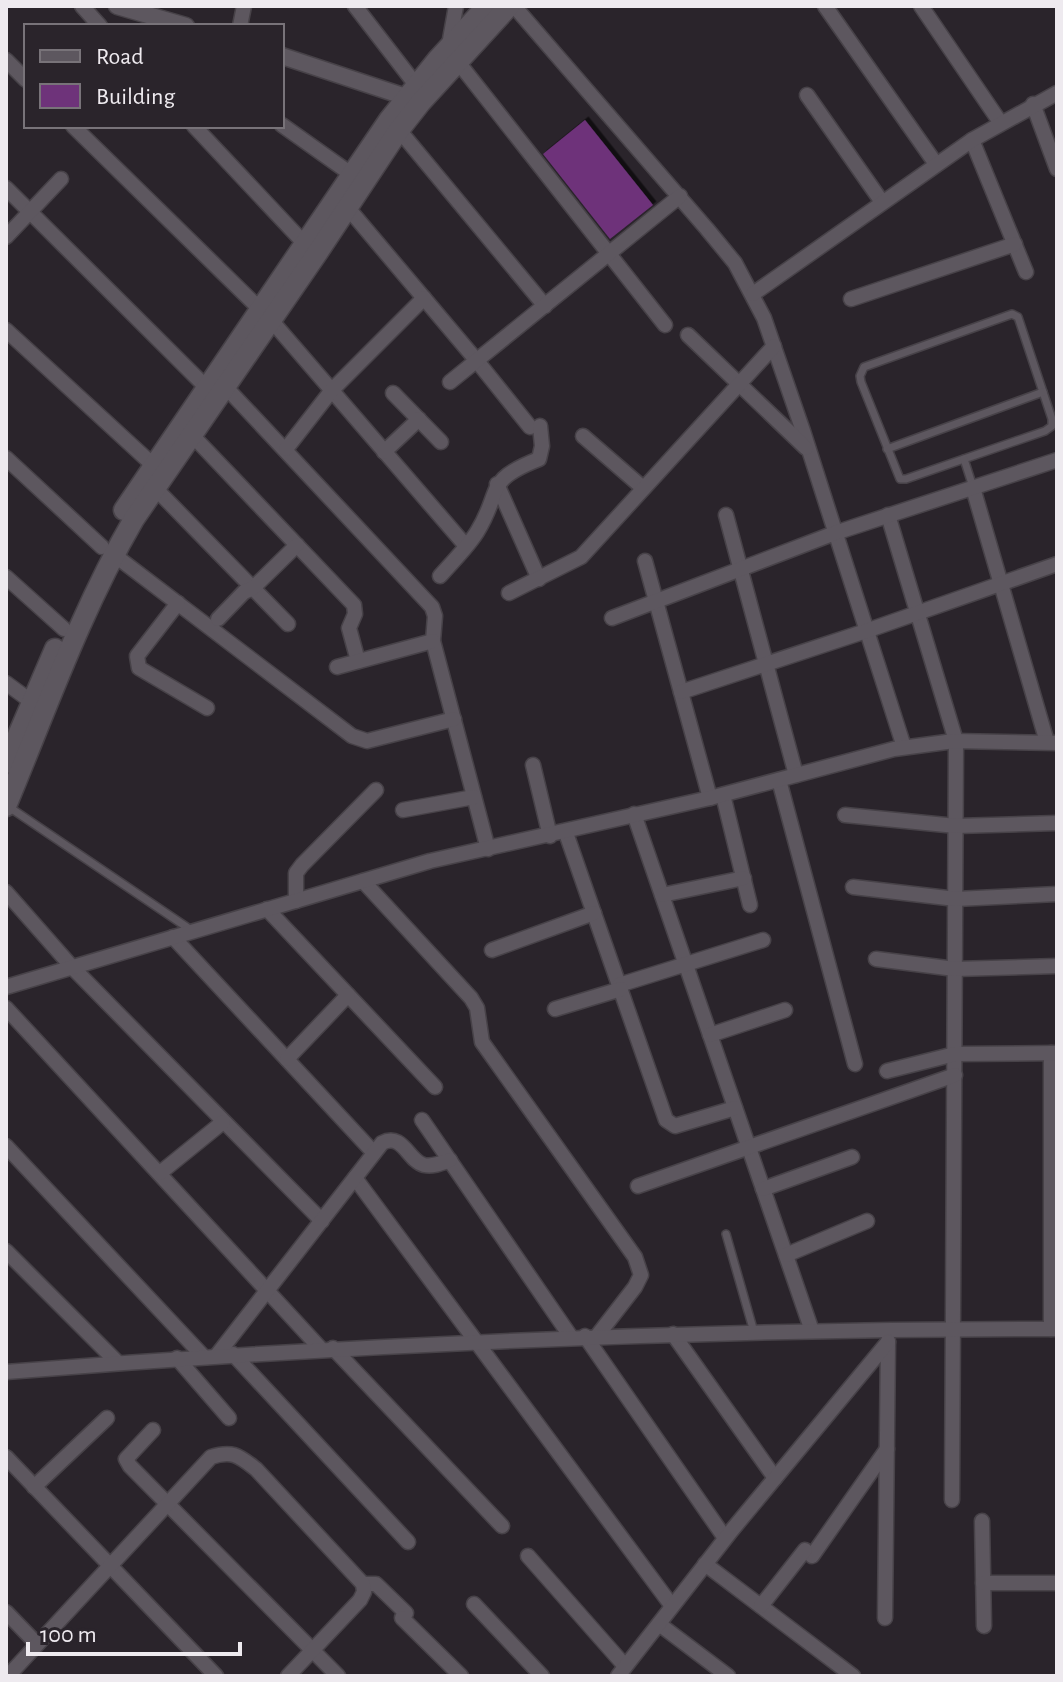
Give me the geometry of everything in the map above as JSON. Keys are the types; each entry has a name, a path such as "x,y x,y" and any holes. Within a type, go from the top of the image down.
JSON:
{"main road":[{"path":"453,55 487,6"},
{"path":"265,315 304,243 351,174 413,96 453,55 512,6"},
{"path":"9,748 64,629 153,465 348,208 399,130 413,96"},
{"path":"6,806 108,551 191,434 215,383"}],"street":[{"path":"82,6 98,24"},
{"path":"117,6 153,11 182,24"},
{"path":"355,6 413,96"},
{"path":"456,6 453,55 665,325"},
{"path":"512,6 680,196 735,263 753,294 809,450 904,747"},
{"path":"825,6 936,164"},
{"path":"921,6 1000,122"},
{"path":"284,57 413,96"},
{"path":"6,60 24,78"},
{"path":"753,294 972,140 1057,93"},
{"path":"807,95 882,202"},
{"path":"1033,104 1057,169"},
{"path":"284,126 351,174"},
{"path":"75,128 265,315 466,546"},
{"path":"196,128 304,243"},
{"path":"399,130 545,306"},
{"path":"972,140 1026,272"},
{"path":"6,237 61,179"},
{"path":"6,188 286,449 425,596 435,616 433,641 488,849"},
{"path":"450,382 680,196"},
{"path":"348,208 535,426 542,446 539,459 508,472 497,484 477,532 440,576"},
{"path":"851,299 1015,244"},
{"path":"286,449 332,390 424,298"},
{"path":"6,330 153,465"},
{"path":"688,335 809,450"},
{"path":"509,593 581,557 774,346"},
{"path":"393,393 441,442"},
{"path":"384,452 419,419"},
{"path":"191,434 354,605 355,614 349,628 358,661"},
{"path":"583,436 643,488"},
{"path":"6,458 108,551 352,736 367,741 454,719"},
{"path":"612,618 835,533 1057,460"},
{"path":"497,484 539,579"},
{"path":"154,487 288,624"},
{"path":"6,987 430,861 566,833 904,747 956,741 1052,742 973,488"},
{"path":"726,515 796,775"},
{"path":"888,515 956,741 952,1500"},
{"path":"218,619 297,545"},
{"path":"645,561 681,692 744,878 750,905"},
{"path":"681,692 1057,564"},
{"path":"6,577 64,629"},
{"path":"178,603 137,656 136,662 139,668 207,708"},
{"path":"337,667 433,641"},
{"path":"6,683 32,702"},
{"path":"533,765 550,836"},
{"path":"779,780 855,1064"},
{"path":"296,901 296,873 376,790"},
{"path":"403,810 474,797"},
{"path":"634,814 812,1331"},
{"path":"845,815 956,826 1057,823"},
{"path":"566,833 669,1124 675,1126 735,1108"},
{"path":"662,895 744,878"},
{"path":"363,881 471,998 477,1008 482,1042 635,1257 641,1275 584,1336"},
{"path":"853,887 956,899 1057,894"},
{"path":"6,892 72,967 322,1221"},
{"path":"267,909 435,1087"},
{"path":"492,950 594,913"},
{"path":"173,937 374,1153"},
{"path":"555,1009 685,963 763,940"},
{"path":"876,959 955,969 1057,966"},
{"path":"287,1059 348,995"},
{"path":"6,1008 268,1289 502,1526"},
{"path":"710,1035 785,1010"},
{"path":"6,1372 233,1354 584,1336 812,1331 888,1335 954,1329 1054,1329 1054,1053 955,1054 887,1071"},
{"path":"638,1186 955,1075"},
{"path":"422,1120 584,1336 725,1538"},
{"path":"160,1173 223,1122"},
{"path":"210,1356 268,1289 374,1153 388,1140 398,1141 419,1163 427,1166 450,1160"},
{"path":"6,1146 210,1356"},
{"path":"763,1189 852,1157"},
{"path":"355,1178 672,1606"},
{"path":"786,1255 867,1221"},
{"path":"6,1251 118,1363"},
{"path":"673,1334 775,1478"},
{"path":"885,1618 888,1335"},
{"path":"528,1556 622,1671 888,1335"},
{"path":"233,1354 408,1542"},
{"path":"177,1358 229,1418"},
{"path":"34,1487 107,1418"},
{"path":"153,1430 126,1459 167,1505 338,1676"},
{"path":"761,1606 808,1553 887,1449"},
{"path":"11,1675 211,1457 225,1453 240,1457 256,1469 363,1584 364,1592 360,1600 288,1676"},
{"path":"6,1457 214,1675"},
{"path":"982,1521 984,1626"},
{"path":"705,1564 761,1606 835,1671 853,1676"},
{"path":"983,1583 1057,1583"},
{"path":"363,1584 376,1584 461,1676"},
{"path":"474,1604 542,1676"},
{"path":"6,1612 37,1644"},
{"path":"659,1624 728,1676"}],"lane":[{"path":"1004,315 1018,317 1052,426 906,479 900,479 887,449 861,382 864,367 1004,315"},
{"path":"887,449 1043,392"},
{"path":"964,459 973,488"},
{"path":"6,806 193,932"},
{"path":"726,1234 754,1332"}],"building":[{"path":"585,120 653,205 610,239 543,154"}]}
